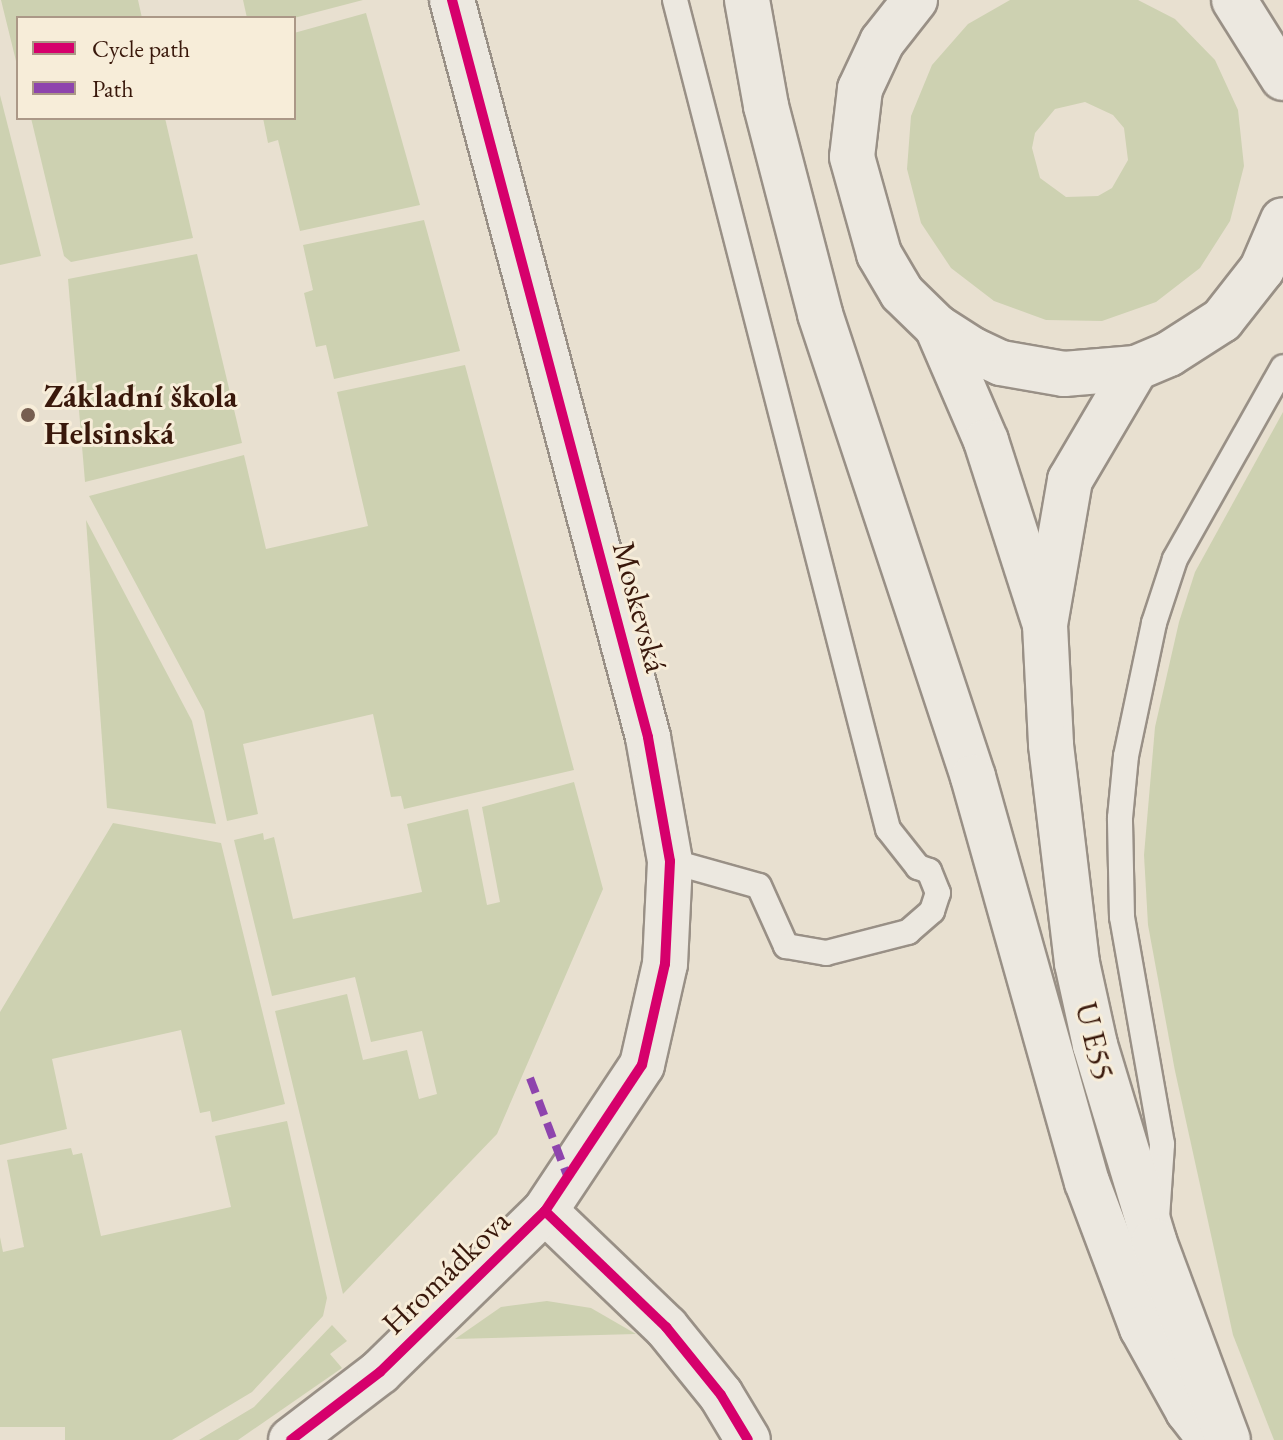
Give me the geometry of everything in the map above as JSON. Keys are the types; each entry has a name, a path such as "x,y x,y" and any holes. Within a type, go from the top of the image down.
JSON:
{"main road":[{"name":"Moskevská","path":"452,0 648,737 670,861 665,964 642,1065 545,1211"},
{"path":"747,0 766,106 820,314 973,777 1087,1182 1142,1328 1188,1411 1211,1440"},
{"path":"873,0 882,42"},
{"path":"915,0 882,42 860,89 853,121 858,192 879,254 902,293 937,327 1001,363 1064,374 1136,368 1169,354 1222,320 1262,269 1283,220"},
{"path":"1234,0 1283,78"},
{"path":"937,327 986,441 1045,625"},
{"path":"1045,625 1070,480 1136,368"},
{"name":"U E55","path":"1045,625 1052,760 1077,963 1119,1135 1154,1241 1228,1440"},
{"name":"Hromádkova","path":"291,1440 380,1372 545,1211 666,1327 721,1395 748,1440"}],"lane":[{"path":"670,861 759,886 786,946 826,953 908,932 932,911 938,893 929,871 918,867 888,829 675,0"},
{"path":"1154,1241 1162,1144 1122,917 1120,818 1126,756 1150,636 1175,559 1283,367"}],"green space":[{"path":"1,0 138,0 142,16 16,16 16,61"},
{"path":"243,0 363,0 296,17 247,16"},
{"path":"1010,0 1138,0 1175,19 1215,60 1238,110 1244,166 1230,221 1200,268 1156,302 1102,321 1046,320 994,301 951,268 921,223 907,169 911,116 932,65 968,24","holes":["1085,102 1113,115 1124,128 1128,160 1112,188 1098,196 1066,197 1040,178 1032,148 1035,133 1055,109"]},
{"path":"366,13 420,205 300,231 278,140 268,143 263,120 296,120 296,32"},
{"path":"0,95 41,256 0,265"},
{"path":"31,120 165,120 193,238 71,262 64,256"},
{"path":"424,220 460,351 334,379 326,345 316,347 304,293 313,290 303,245"},
{"path":"197,254 242,443 85,482 68,279"},
{"path":"465,365 574,770 404,809 401,796 391,797 373,714 243,744 258,814 227,821 204,711 89,496 244,455 266,549 368,526 337,392"},
{"path":"1283,412 1283,1440 1274,1440 1233,1335 1175,1071 1148,925 1144,855 1155,727 1179,622 1195,572"},
{"path":"86,520 192,721 216,824 107,808"},
{"path":"574,782 603,889 497,1134 343,1294 275,1011 347,994 363,1060 407,1050 419,1099 437,1094 422,1031 371,1042 355,977 272,996 234,840 263,833 264,840 274,837 293,919 422,892 407,824 468,809 487,905 500,902 482,807"},
{"path":"113,823 221,843 285,1104 212,1122 210,1111 200,1113 181,1030 52,1059 67,1129 0,1145 0,1012"},
{"path":"287,1121 327,1298 323,1316 252,1392 172,1440 65,1440 65,1427 0,1427 0,1237 3,1252 24,1247 7,1160 71,1148 73,1155 82,1153 101,1236 231,1207 215,1136"},
{"path":"547,1301 591,1308 636,1334 455,1339 501,1307"},
{"path":"332,1325 347,1341 330,1354 342,1368 238,1440 199,1440 254,1407"}],"marked path":[{"path":"530,1078 568,1178"}],"cycle path":[{"path":"291,1440 380,1372 545,1211 642,1065 665,964 670,861 648,737 452,0"},
{"path":"545,1211 666,1327 721,1395 748,1440"}],"place":[{"name":"Základní škola Helsinská","path":"28,415"}]}
